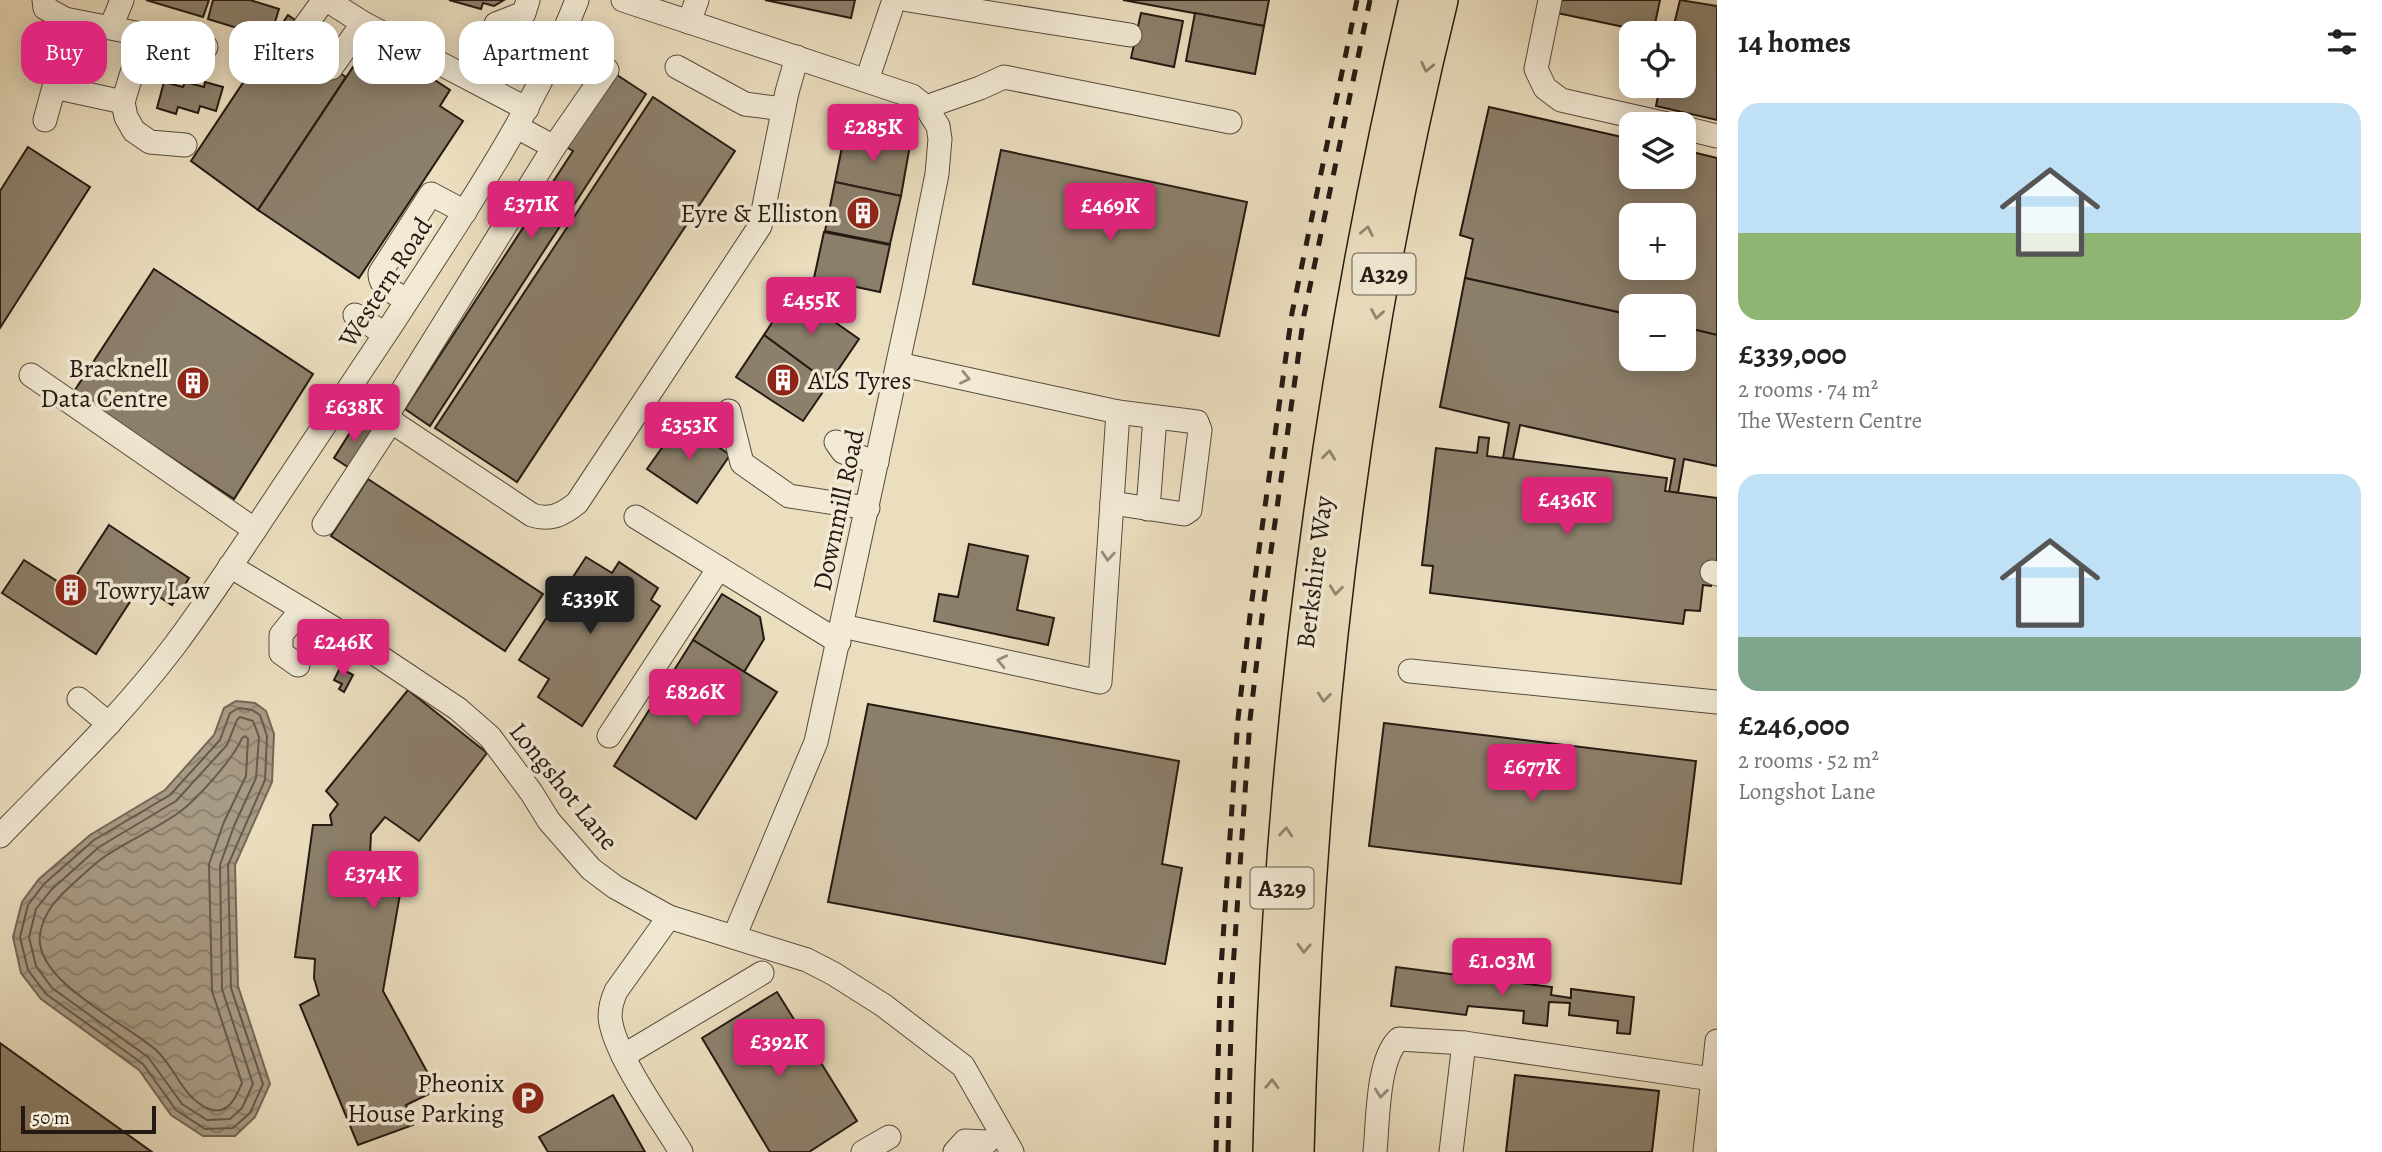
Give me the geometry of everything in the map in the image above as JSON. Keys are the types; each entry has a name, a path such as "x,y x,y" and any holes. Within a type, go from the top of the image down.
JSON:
{"highway":[{"name":"Berkshire Way","path":"1297,1152 1299,1042 1319,627 1329,549 1330,443 1370,216 1416,0"},
{"name":"Berkshire Way","path":"1329,549 1351,472 1394,219 1441,0"},
{"name":"Berkshire Way","path":"1270,1152 1279,921 1297,707 1319,627"}],"street":[{"path":"44,0 45,8 65,19 121,29"},
{"path":"111,27 122,0"},
{"path":"309,21 326,0 360,21"},
{"path":"502,21 524,13 527,0"},
{"name":"Western Road","path":"0,836 109,724 174,646 255,530 465,212 522,118 577,0"},
{"path":"623,0 867,80 912,96 926,107 1004,77 1230,122"},
{"path":"689,22 697,0"},
{"path":"867,80 894,0"},
{"path":"908,0 1130,35"},
{"path":"1550,0 1536,69 1545,88 1561,100 1619,113"},
{"path":"339,57 353,37"},
{"path":"348,392 532,515 545,519 568,510 577,503 760,226 783,109 797,57"},
{"path":"677,67 744,104 783,109"},
{"path":"445,72 522,118 554,147"},
{"path":"128,84 122,102 125,117 134,131 150,142 185,145"},
{"path":"324,524 554,147 598,84"},
{"path":"45,120 54,87 122,102"},
{"name":"Downmill Road","path":"734,937 816,742 898,364 928,262 940,149 937,126 926,107"},
{"path":"1696,131 1717,135"},
{"path":"407,300 382,284 379,280 380,273 431,194 465,212"},
{"path":"355,315 385,334"},
{"path":"898,364 1118,412 1197,422 1200,430 1190,510 1184,514 1112,503"},
{"path":"31,375 255,530"},
{"path":"729,411 742,463 789,496 867,508"},
{"path":"636,517 719,568 841,634 1100,682 1118,412"},
{"path":"1148,509 1155,417"},
{"path":"836,442 843,452 877,462"},
{"name":"Longshot Lane","path":"230,566 375,653 474,723 490,737 550,821 591,869 615,887 669,917 807,960 943,1042 963,1066 996,1146"},
{"path":"609,736 719,568"},
{"path":"298,665 281,653 281,635 302,609"},
{"path":"1410,671 1717,702"},
{"path":"79,699 109,724"},
{"path":"669,917 616,991 611,1003 613,1031 623,1056 681,1152"},
{"path":"623,1056 762,973"},
{"path":"1375,1152 1385,1066 1392,1045 1399,1039 1464,1043 1712,1079"},
{"path":"1705,1152 1717,1041"},
{"path":"1451,1152 1464,1043"},
{"path":"863,1152 889,1137"},
{"path":"955,1152 965,1141 996,1146"}],"water":[{"path":"236,701 255,703 266,711 274,734 272,782 235,865 238,986 270,1084 255,1117 235,1136 203,1136 171,1115 139,1070 41,999 21,973 13,937 22,902 39,879 90,835 165,790 214,735 224,708"}],"building":[{"path":"146,0 209,0 203,17"},
{"path":"213,0 250,0 279,9 275,21 229,21 229,25 208,19"},
{"path":"449,0 504,0 494,6 483,3 481,9"},
{"path":"765,0 855,0 851,18"},
{"path":"1123,0 1269,0 1264,26"},
{"path":"1560,0 1660,0 1656,21 1619,21 1619,26 1557,13"},
{"path":"1680,0 1717,6 1717,120 1696,115 1696,112 1656,106 1658,98 1696,98 1696,21 1675,21"},
{"path":"1141,13 1183,21 1174,67 1131,58"},
{"path":"1195,13 1264,26 1255,74 1186,61"},
{"path":"288,15 297,21 284,21"},
{"path":"353,67 353,84 441,84 450,90 440,106 463,121 359,278 258,210"},
{"path":"339,73 346,77 258,210 191,161 242,84 339,84"},
{"path":"614,73 646,94 430,426 405,409 573,151 563,145 603,84 614,84"},
{"path":"163,84 183,87 184,84 193,84 204,87 205,84 212,84 223,87 216,111 200,106 198,113 178,107 176,114 157,108"},
{"path":"653,97 735,151 517,482 435,428"},
{"path":"1489,107 1619,136 1619,189 1696,189 1696,153 1717,158 1717,335 1696,330 1696,294 1619,294 1619,312 1465,278 1473,239 1460,235"},
{"path":"845,132 910,145 901,196 835,182"},
{"path":"28,147 90,187 0,328 0,191"},
{"path":"1001,150 1247,202 1219,336 973,284"},
{"name":"Eyre & Elliston","path":"835,182 901,196 890,244 825,231"},
{"path":"824,232 890,245 880,292 814,278"},
{"name":"Bracknell Data Centre","path":"154,269 313,374 234,499 73,393"},
{"path":"1465,278 1619,312 1619,371 1696,371 1696,330 1717,335 1717,466 1684,459 1678,493 1669,492 1675,459 1520,425 1513,459 1503,458 1509,423 1440,407"},
{"path":"792,292 859,339 829,383 764,335"},
{"name":"ALS Tyres","path":"764,335 829,383 803,421 736,377"},
{"path":"358,420 375,431 351,469 334,458"},
{"path":"681,421 730,455 697,503 647,469"},
{"path":"1479,437 1489,438 1487,456 1667,478 1665,491 1717,498 1717,568 1713,568 1711,586 1703,585 1700,611 1685,610 1683,624 1430,593 1433,566 1422,565 1436,448 1477,453"},
{"path":"368,479 543,594 505,651 331,536"},
{"name":"Towry Law","path":"109,525 189,578 172,605 141,585 96,654 2,593 24,560 68,588"},
{"path":"969,544 1028,556 1017,610 1054,618 1048,645 934,621 939,594 958,597"},
{"path":"586,557 612,573 619,562 658,588 651,600 660,606 582,726 538,697 549,679 519,660"},
{"path":"722,594 760,617 764,639 744,672 693,640"},
{"path":"693,640 777,692 696,819 614,766"},
{"path":"340,668 353,675 344,692 339,689 342,684 334,680"},
{"path":"408,690 487,753 419,841 385,817 371,834 370,855 406,860 383,991 437,1090 406,1105 413,1125 358,1145 300,1005 319,995 314,978 315,959 295,957 313,825 332,825 330,815 338,804 326,791"},
{"path":"868,704 1179,761 1162,864 1182,868 1165,964 828,902"},
{"path":"1384,723 1696,761 1681,884 1369,846"},
{"path":"1396,967 1552,987 1551,995 1571,998 1571,989 1634,997 1630,1034 1617,1033 1618,1021 1569,1015 1570,1003 1549,1002 1547,1026 1523,1023 1524,1011 1468,1006 1466,1015 1391,1006"},
{"path":"777,992 857,1121 809,1152 770,1152 702,1038"},
{"path":"0,1043 152,1152 0,1152"},
{"path":"1515,1075 1659,1091 1652,1152 1506,1152"},
{"path":"613,1095 645,1152 548,1152 539,1137"}],"railway":[{"path":"1216,1152 1220,983 1238,719 1251,607 1292,313 1357,0"},
{"path":"1228,1152 1232,983 1250,720 1263,608 1304,315 1370,0"}],"place":[{"name":"Eyre & Elliston","path":"863,213"},
{"name":"ALS Tyres","path":"783,380"},
{"name":"Bracknell Data Centre","path":"193,383"},
{"name":"Towry Law","path":"71,590"},
{"name":"Pheonix House Parking","path":"528,1098"}]}
